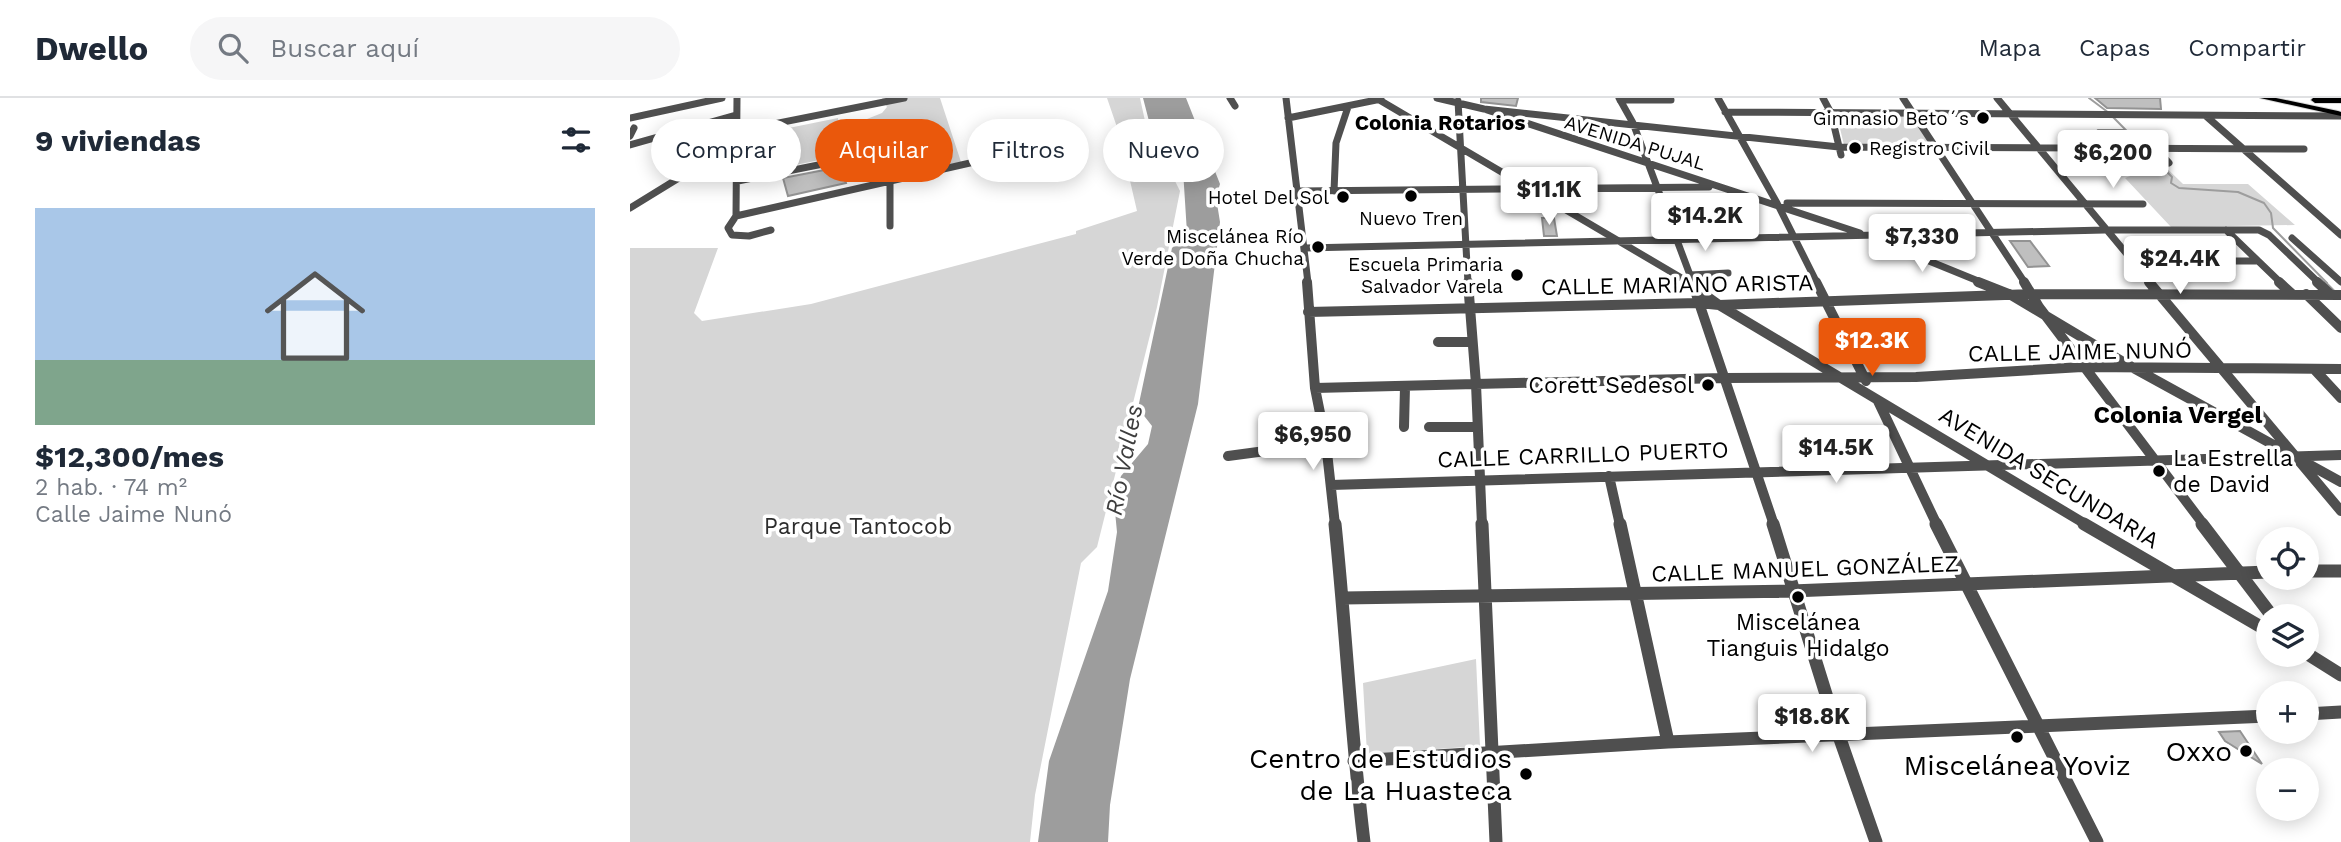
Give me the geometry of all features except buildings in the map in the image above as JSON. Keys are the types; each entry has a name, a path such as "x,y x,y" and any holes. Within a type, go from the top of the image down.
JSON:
{"main road":[{"path":"2264,98 2340,115"},
{"path":"2298,98 2338,100"},
{"path":"2338,100 2333,107 2340,115"}],"street":[{"path":"630,118 722,98"},
{"path":"736,119 737,98"},
{"path":"855,98 863,116"},
{"path":"798,119 904,98"},
{"path":"1230,98 1235,106"},
{"path":"1286,98 1306,248 1308,312 1315,388 1326,443 1343,598 1354,761 1364,842"},
{"path":"1437,98 1484,109 1633,123 1840,151 1936,147 2304,149"},
{"path":"1718,98 1777,203 1877,399 1965,585 2097,842"},
{"path":"1823,98 1832,113 1840,151"},
{"path":"1903,98 1974,204 1990,233 2034,294 2047,318 2263,604"},
{"path":"1997,98 2082,204 2341,512"},
{"path":"1288,118 1379,99"},
{"name":"AVENIDA SECUNDARIA","path":"1379,99 1694,286 1719,305 1987,466 2256,624"},
{"path":"1671,100 1620,99 1633,123 1694,286 1723,378 1757,471 1792,592 1876,842"},
{"path":"1458,101 1465,246 1476,384 1496,842"},
{"path":"1334,191 1336,143 1348,107"},
{"name":"AVENIDA PUJAL","path":"1484,109 1575,143 1777,203 1869,236 2011,295 2130,366 2341,482"},
{"path":"1725,112 2340,115"},
{"path":"630,145 736,115"},
{"path":"2206,116 2341,235"},
{"path":"630,136 634,128"},
{"path":"2153,149 2169,163"},
{"path":"630,208 676,182"},
{"path":"738,182 736,216 728,228 732,235 749,236 771,230"},
{"path":"736,216 886,182"},
{"path":"890,182 890,226"},
{"path":"1299,191 1723,187"},
{"path":"1777,203 2143,204"},
{"path":"2330,226 2341,226"},
{"path":"1306,248 2105,230 2263,231 2336,295"},
{"path":"2225,230 2291,294"},
{"path":"2292,238 2341,282"},
{"path":"2211,261 2258,261"},
{"path":"1690,275 1728,273"},
{"name":"CALLE MARIANO ARISTA","path":"1308,312 1699,303 1719,305 2034,294 2336,295"},
{"path":"2306,295 2341,328"},
{"path":"1438,342 1472,342"},
{"name":"CALLE JAIME NUNÓ","path":"1315,388 1723,378 1916,377 2130,366 2341,369"},
{"path":"2314,369 2341,398"},
{"path":"1404,428 1405,387"},
{"path":"1429,428 1476,427"},
{"path":"1228,456 1326,443"},
{"name":"CALLE CARRILLO PUERTO","path":"1331,485 2341,455"},
{"path":"1609,475 1668,743"},
{"path":"2319,571 2341,571"},
{"name":"CALLE MANUEL GONZÁLEZ","path":"1343,598 1485,594 1792,592 2256,572"},
{"path":"2319,661 2341,675"},
{"path":"2319,713 2341,712"},
{"path":"1354,761 1668,743 2256,717"}],"green space":[{"path":"882,98 940,98 947,119 867,119 882,113 887,107"},
{"name":"Parque Tantocob","path":"1107,98 1140,98 1145,119 1114,119"},
{"path":"1837,116 1912,116 1931,145 1844,145"},
{"path":"815,123 815,161 801,164 801,126"},
{"path":"953,138 961,162 953,164"},
{"path":"2109,152 2150,152 2183,184 2248,184 2295,225 2171,227 2125,178 2133,175"},
{"name":"Parque Tantocob","path":"1130,182 1176,182 1180,191 1157,307 1097,547 1081,563 1035,795 1030,842 630,842 630,248 718,248 694,313 702,321 811,304 1076,234 1076,231 1137,211"},
{"path":"1476,659 1480,746 1367,754 1363,683"}],"shaded area":[{"path":"1143,98 1186,98 1194,119 1148,119"},
{"path":"1184,182 1219,182 1216,197 1220,222 1198,404 1130,679 1110,805 1108,842 1038,842 1049,761 1108,591 1117,532 1114,501 1121,476 1148,444 1152,426 1138,408 1172,248 1187,233"}],"waterway":[{"path":"2089,98 2109,113"},
{"path":"2113,117 2172,177 2171,183 2179,188 2238,192 2264,203 2271,213 2273,228 2327,283"},
{"path":"2325,282 2334,291"}],"place":[{"name":"Gimnasio Beto´s","path":"1983,118"},
{"name":"Registro Civil","path":"1855,148"},
{"name":"Nuevo Tren","path":"1411,196"},
{"name":"Hotel Del Sol","path":"1343,197"},
{"name":"Miscelánea Río Verde Doña Chucha","path":"1318,247"},
{"name":"Escuela Primaria Salvador Varela","path":"1517,275"},
{"name":"Corett Sedesol","path":"1708,385"},
{"name":"La Estrella de David","path":"2159,471"},
{"name":"Miscelánea Tianguis Hidalgo","path":"1798,597"},
{"name":"Miscelánea Yoviz","path":"2017,737"},
{"name":"Oxxo","path":"2246,751"},
{"name":"Centro de Estudios de La Huasteca","path":"1526,774"}],"district":[{"name":"Colonia Rotarios","path":"1440,122"},
{"name":"Colonia Vergel","path":"2178,415"}],"water label":[{"name":"Río Valles","path":"1124,460"}]}
